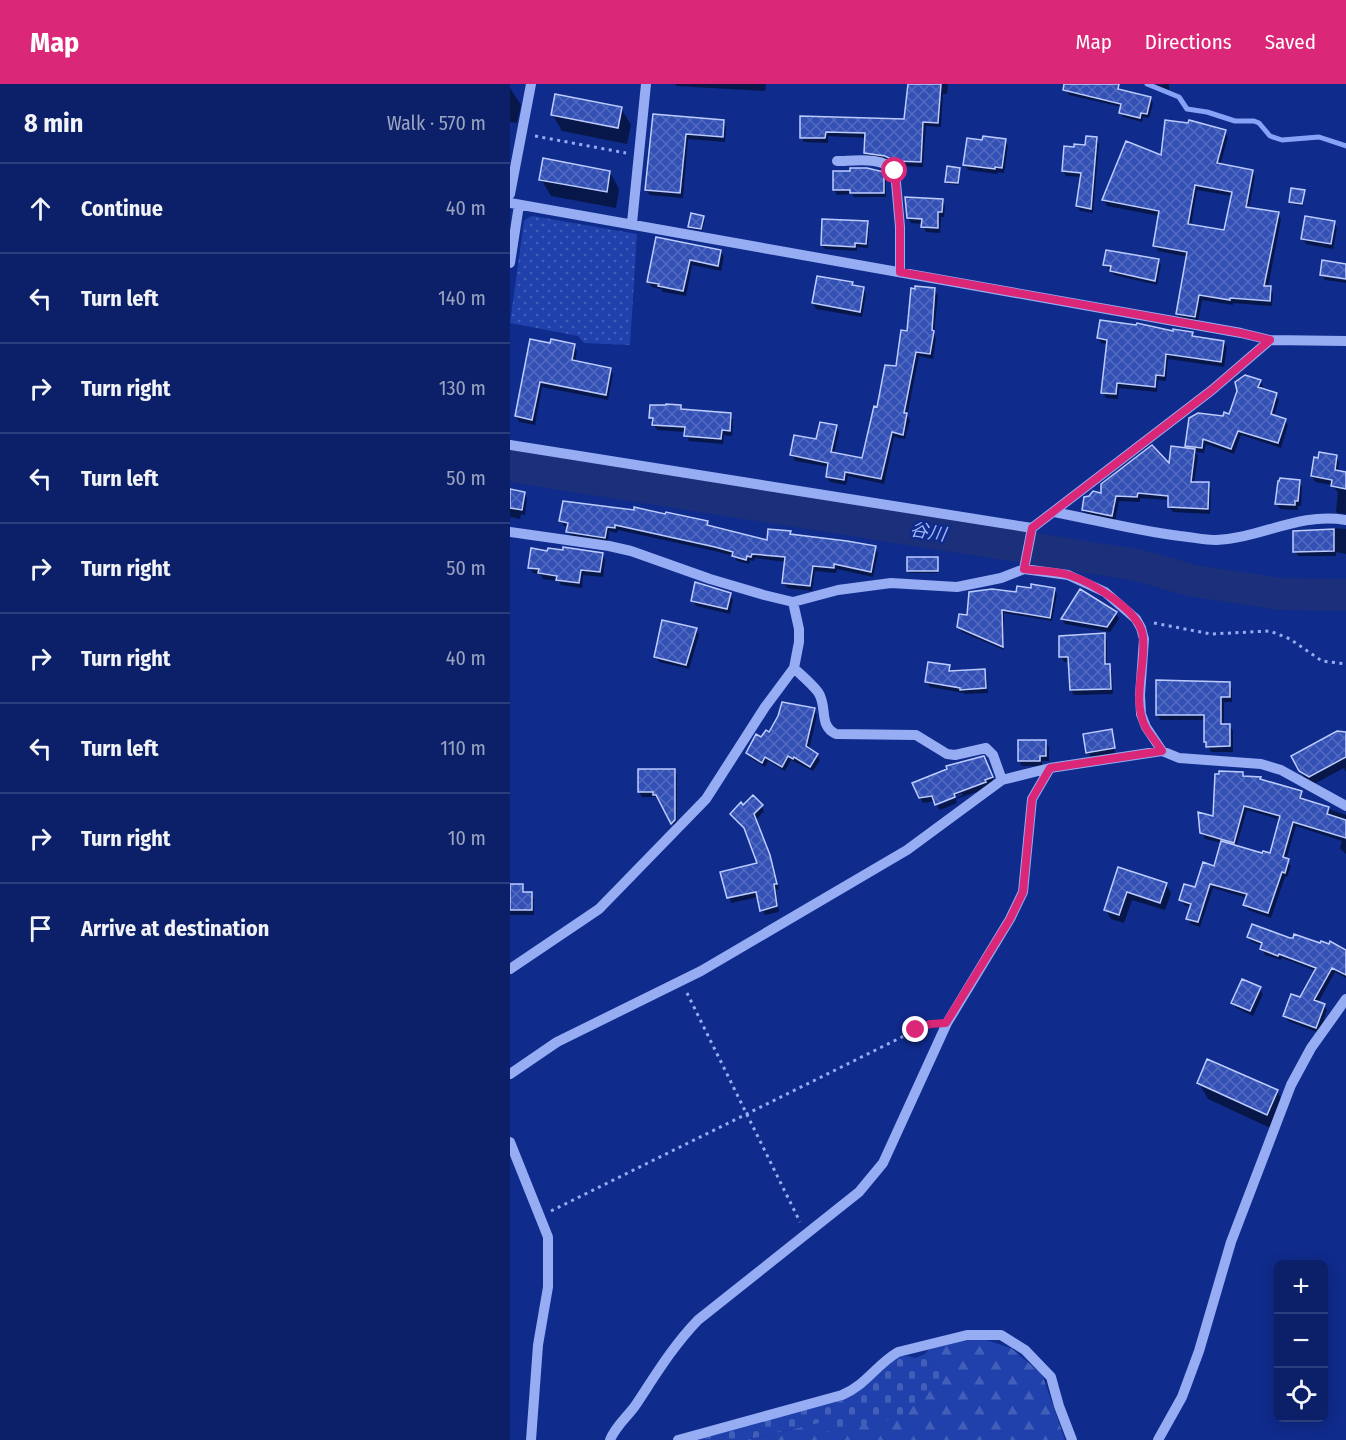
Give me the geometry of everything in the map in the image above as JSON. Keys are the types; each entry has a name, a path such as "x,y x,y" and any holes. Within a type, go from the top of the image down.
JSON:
{"street":[{"path":"510,194 531,84"},
{"path":"632,224 644,84"},
{"path":"837,161 878,161 895,171 900,227 900,272"},
{"path":"510,263 514,204 1270,340 1346,341"},
{"path":"1025,565 1031,532 1212,390 1270,340"},
{"path":"510,445 1031,532"},
{"path":"1054,512 1162,534 1213,540 1253,534 1308,519 1346,520"},
{"path":"510,532 631,551 711,579 793,602 838,590 891,583 957,587 1001,578 1025,565 1068,575 1105,592 1142,628 1144,639 1140,695 1142,714 1146,727 1162,751"},
{"path":"510,969 599,909 706,800 765,707 794,668 798,656 799,636 793,602"},
{"path":"794,668 818,692 826,726 830,731 836,734 916,735 947,754 986,748 993,755 1002,780"},
{"path":"510,1074 557,1042 681,981 907,850 1002,780 1050,768 1162,751 1194,761 1261,764 1281,770 1346,806"},
{"path":"610,1440 680,1339 698,1320 859,1191 879,1170 946,1023 1010,919 1023,892 1032,799 1050,768"},
{"path":"1158,1440 1182,1397 1205,1333 1231,1242 1291,1085 1311,1048 1346,999"},
{"path":"510,1143 548,1237 548,1287 538,1345 531,1440"},
{"path":"678,1440 855,1390 898,1352 967,1335 1001,1335 1025,1350 1051,1377 1071,1440"}],"path":[{"path":"522,133 639,156"},
{"path":"1137,621 1211,634 1270,631 1290,639 1322,661 1346,664"},
{"path":"681,981 805,1233"},
{"path":"540,1216 916,1030 930,1024 946,1023"}],"green space":[{"path":"533,216 637,234 630,345 584,343 578,336 510,323 524,221"},
{"path":"969,1339 986,1340 1011,1348 1042,1374 1065,1440 745,1440 819,1423 945,1377 925,1354 929,1349"},
{"path":"925,1354 945,1377 900,1417 825,1432 819,1423 745,1440 691,1440 842,1398 898,1356 915,1358"}],"building":[{"path":"908,84 941,84 938,123 923,122 921,162 895,161 885,156 864,153 865,133 826,132 825,138 800,138 800,116 904,119"},
{"path":"1064,84 1119,84 1118,89 1151,97 1147,114 1141,113 1140,118 1119,113 1121,104 1063,90"},
{"path":"555,94 622,107 618,128 551,115"},
{"path":"653,114 724,120 723,137 686,134 680,193 645,190"},
{"path":"1165,120 1188,123 1189,120 1226,130 1217,163 1253,170 1246,207 1279,212 1264,286 1271,286 1270,301 1230,298 1230,300 1199,295 1195,317 1176,314 1187,252 1153,246 1159,211 1102,200 1126,141 1161,155","holes":["1195,185 1232,192 1224,230 1188,224"]},
{"path":"983,136 1006,139 1002,168 963,165 967,138 982,140"},
{"path":"1086,136 1097,137 1091,209 1076,206 1081,173 1062,171 1064,146 1085,145"},
{"path":"543,158 610,171 607,192 539,180"},
{"path":"947,166 960,168 958,183 945,182"},
{"path":"850,168 867,168 884,172 884,193 850,193 850,190 833,190 833,171 850,171"},
{"path":"1291,188 1305,190 1302,204 1289,202"},
{"path":"905,197 943,199 942,212 938,212 938,228 921,227 922,219 907,218"},
{"path":"691,213 704,216 701,229 688,227"},
{"path":"1305,216 1335,221 1331,244 1301,239"},
{"path":"822,219 868,221 866,244 855,243 855,247 821,245"},
{"path":"656,237 721,250 718,266 690,260 683,291 647,282"},
{"path":"1106,250 1159,259 1155,281 1110,271 1111,266 1103,265"},
{"path":"1322,260 1346,264 1346,279 1320,275"},
{"path":"817,276 853,282 852,285 864,287 860,312 812,303"},
{"path":"915,286 935,288 932,330 934,331 930,354 916,352 904,413 907,413 903,435 892,432 881,479 845,472 844,480 826,477 828,463 790,455 794,435 816,439 820,422 837,425 831,452 862,458 874,406 877,407 885,365 896,366 901,330 907,331 911,288 915,289"},
{"path":"1100,320 1193,332 1192,336 1224,341 1221,362 1166,354 1164,376 1156,375 1155,387 1117,383 1116,394 1101,393 1107,340 1097,338"},
{"path":"530,339 550,343 551,339 575,344 572,360 611,368 606,395 540,382 532,420 515,416"},
{"path":"1245,375 1261,380 1258,387 1277,393 1271,414 1286,419 1278,443 1238,431 1231,449 1203,439 1202,448 1185,446 1189,418 1198,413 1223,416 1224,412 1229,414 1237,391 1235,382"},
{"path":"650,405 681,405 681,409 731,413 730,431 722,430 721,439 684,436 685,427 652,425 653,418 649,418"},
{"path":"1152,445 1169,463 1171,446 1195,449 1191,482 1209,482 1208,509 1168,507 1168,496 1138,493 1137,497 1116,496 1112,516 1082,510 1084,497 1089,496 1093,491 1101,493 1101,484"},
{"path":"1319,452 1337,455 1335,470 1346,472 1346,489 1331,486 1332,480 1311,476 1314,457 1318,458"},
{"path":"1280,478 1300,480 1298,501 1295,501 1295,505 1275,504"},
{"path":"510,489 525,492 522,510 510,508"},
{"path":"563,501 634,510 634,507 665,514 666,512 708,521 707,525 767,540 768,529 876,546 871,572 834,564 834,568 813,566 810,586 782,583 785,557 752,554 751,557 747,556 746,560 732,556 733,552 715,547 615,525 615,528 607,527 605,538 566,532 568,523 559,521"},
{"path":"1334,529 1334,551 1293,552 1293,531"},
{"path":"563,547 603,553 600,572 581,570 579,583 556,580 557,576 538,573 539,569 528,568 531,548 547,551 548,548 563,550"},
{"path":"907,557 938,557 938,571 907,571"},
{"path":"695,582 731,593 727,609 691,601"},
{"path":"1031,584 1055,588 1050,618 1002,610 1003,647 957,627 959,614 967,615 969,592 992,589 1016,592 1017,586 1031,588"},
{"path":"1080,589 1117,612 1107,627 1061,619"},
{"path":"662,620 697,628 686,665 654,657"},
{"path":"1105,633 1105,664 1110,664 1111,689 1070,690 1068,657 1059,657 1059,636"},
{"path":"928,662 950,665 949,671 985,669 986,688 960,690 960,688 925,682"},
{"path":"1156,680 1230,682 1230,697 1221,697 1221,724 1230,724 1230,746 1206,747 1204,715 1156,715"},
{"path":"782,702 815,708 806,746 818,754 810,767 788,756 782,767 765,757 762,763 746,753 756,734 761,737 766,730 769,732 778,716"},
{"path":"1112,729 1115,748 1086,753 1083,734"},
{"path":"1337,731 1346,732 1346,757 1309,777 1299,771 1291,756"},
{"path":"1018,740 1046,740 1046,756 1040,756 1040,761 1018,761"},
{"path":"984,756 993,777 985,780 986,782 954,794 955,797 935,805 932,796 919,798 912,783 947,769 946,766"},
{"path":"638,769 675,769 675,820 671,824 653,792 638,792"},
{"path":"1219,771 1243,772 1243,776 1261,777 1260,779 1302,791 1300,798 1329,807 1327,814 1346,820 1346,838 1293,822 1283,857 1289,859 1285,873 1282,872 1268,913 1243,905 1247,894 1210,884 1198,922 1186,919 1191,904 1179,900 1184,884 1195,887 1203,862 1214,866 1221,841 1262,853 1263,851 1270,853 1280,816 1244,806 1234,843 1200,833 1198,812 1213,816 1215,774 1219,774"},
{"path":"753,795 763,805 754,814 770,855 777,884 774,884 777,906 760,911 756,892 727,898 720,872 757,863 744,828 730,814 741,802 743,805"},
{"path":"1118,867 1167,883 1160,903 1127,892 1119,915 1104,910"},
{"path":"510,884 523,884 523,892 532,892 532,910 510,910"},
{"path":"1252,924 1290,938 1293,938 1294,934 1320,943 1321,941 1329,944 1330,941 1346,950 1346,975 1332,968 1314,1000 1325,1004 1316,1028 1283,1016 1291,994 1300,997 1316,968 1260,949 1262,943 1247,937"},
{"path":"1242,979 1261,987 1250,1011 1231,1003"},
{"path":"1207,1059 1278,1090 1267,1115 1197,1083"}],"waterway":[{"path":"1147,84 1179,97 1187,109 1207,112 1235,121 1254,121 1259,123 1270,136 1282,140 1319,137 1346,146"},
{"name":"谷川","path":"510,466 1137,565 1194,581 1280,594 1346,595"}],"route":[{"path":"895,171 900,227 900,272 1270,340 1212,390 1032,528 1024,569 1068,575 1092,585 1105,592 1136,619 1142,628 1144,639 1140,695 1142,714 1146,727 1162,751 1050,768 1032,799 1023,892 1010,919 946,1023 930,1024 916,1030"}]}
